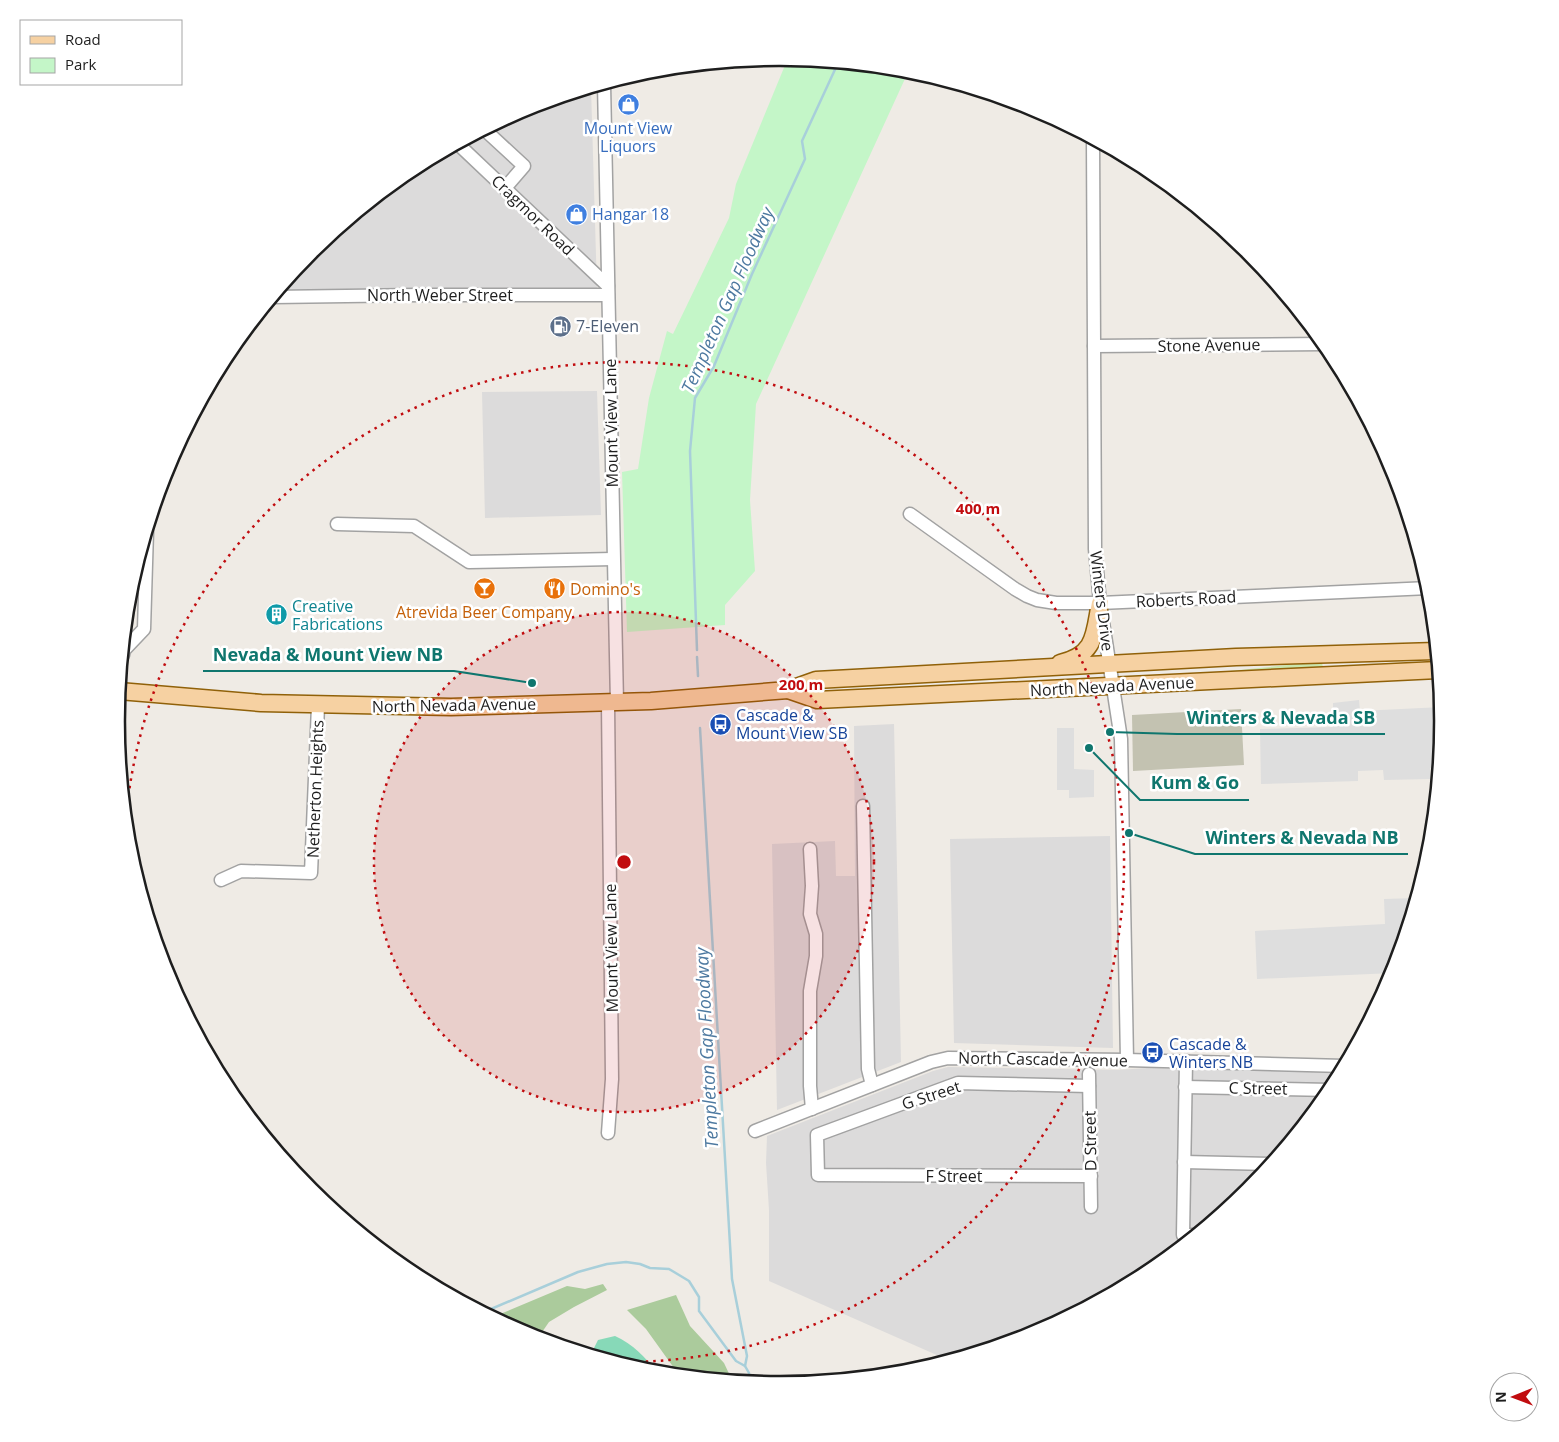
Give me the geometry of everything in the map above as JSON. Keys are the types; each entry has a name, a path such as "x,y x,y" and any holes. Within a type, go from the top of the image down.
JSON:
{"main road":[{"path":"1035,669 1068,661 1087,650 1093,635 1100,602"},
{"name":"North Nevada Avenue","path":"126,692 203,700 318,706 451,707 613,703 788,690 816,680 1236,657 1430,651"},
{"name":"North Nevada Avenue","path":"788,690 817,700 1432,670"}],"street":[{"name":"Mount View Lane","path":"604,91 613,559 612,1079 608,1133"},
{"path":"490,134 524,166 505,188"},
{"name":"Winters Drive","path":"1093,147 1095,549 1100,602 1118,714 1122,755 1127,1060"},
{"name":"Cragmor Road","path":"463,148 608,290"},
{"name":"North Weber Street","path":"281,297 608,290"},
{"name":"Stone Avenue","path":"1094,346 1315,344"},
{"name":"Roberts Road","path":"910,514 1014,589 1037,600 1056,603 1421,588"},
{"path":"337,524 414,526 469,562 613,559"},
{"path":"129,645 144,629 146,555"},
{"path":"1363,654 1364,674"},
{"name":"Netherton Heights","path":"221,880 240,871 311,873 318,706"},
{"path":"862,806 868,1069 872,1085"},
{"path":"810,849 812,886 810,914 816,934 816,956 810,991 810,1086 812,1109"},
{"name":"North Cascade Avenue","path":"755,1131 931,1062 948,1058 1089,1072 1127,1060 1335,1068"},
{"path":"1186,1062 1184,1162 1188,1232"},
{"name":"G Street","path":"818,1175 818,1135 958,1083 1089,1072"},
{"name":"D Street","path":"1089,1072 1091,1207"},
{"name":"C Street","path":"1185,1087 1321,1090"},
{"path":"1184,1162 1262,1164"},
{"name":"F Street","path":"818,1175 1091,1176"}],"shaded area":[{"path":"591,95 597,289 281,296 348,229 416,177 452,154 490,134 529,116"},
{"path":"597,391 601,515 485,518 482,392"},
{"path":"1359,700 1360,711 1434,707 1433,764 1433,768 1430,768 1430,779 1384,780 1383,770 1358,771 1358,781 1261,784 1260,729 1333,727 1333,703"},
{"path":"1241,709 1244,765 1133,771 1132,715"},
{"path":"894,724 901,1062 777,1110 772,844 835,841 836,876 855,876 854,726"},
{"path":"1057,728 1074,728 1074,769 1094,770 1094,797 1069,798 1069,790 1057,790"},
{"path":"1110,836 1113,1048 954,1043 950,839"},
{"path":"1410,898 1400,931 1383,973 1257,979 1255,931 1385,924 1384,899"},
{"path":"948,1067 1333,1071 1299,1120 1272,1153 1211,1213 1178,1240 1107,1288 1069,1308 1030,1326 990,1341 938,1356 769,1281 769,1210 766,1163 767,1136 933,1071"}],"green space":[{"path":"785,66 865,72 905,79 756,404 750,500 755,571 725,605 725,625 627,632 622,472 638,469 649,398 667,331 673,334 729,218 736,184"},
{"path":"1322,663 1323,667 1316,672 1209,673"},
{"path":"603,1284 607,1290 549,1322 543,1331 502,1313 567,1286 585,1289"},
{"path":"676,1295 690,1326 724,1363 729,1373 673,1366 646,1329 627,1310"},
{"path":"615,1336 638,1351 649,1362 594,1348 598,1340"}],"waterway":[{"name":"Templeton Gap Floodway","path":"697,650 690,451 695,398 714,366 752,274 805,159 802,141 835,69"},
{"name":"Templeton Gap Floodway","path":"697,657 698,676"},
{"name":"Templeton Gap Floodway","path":"700,728 732,1279 747,1356 745,1366"},
{"path":"492,1309 578,1272 607,1264 626,1262 650,1268 669,1269 689,1281 699,1297 699,1311 736,1361 745,1366 749,1375"}],"place":[{"name":"Mount View Liquors","path":"628,104"},
{"name":"Hangar 18","path":"576,214"},
{"name":"7-Eleven","path":"560,326"},
{"name":"Atrevida Beer Company","path":"484,588"},
{"name":"Domino's","path":"554,589"},
{"name":"Creative Fabrications","path":"276,615"},
{"name":"Nevada & Mount View NB","path":"532,683"},
{"name":"Cascade & Mount View SB","path":"720,724"},
{"name":"Winters & Nevada SB","path":"1110,732"},
{"name":"Kum & Go","path":"1089,748"},
{"name":"Winters & Nevada NB","path":"1129,833"},
{"name":"Cascade & Winters NB","path":"1153,1053"}]}
